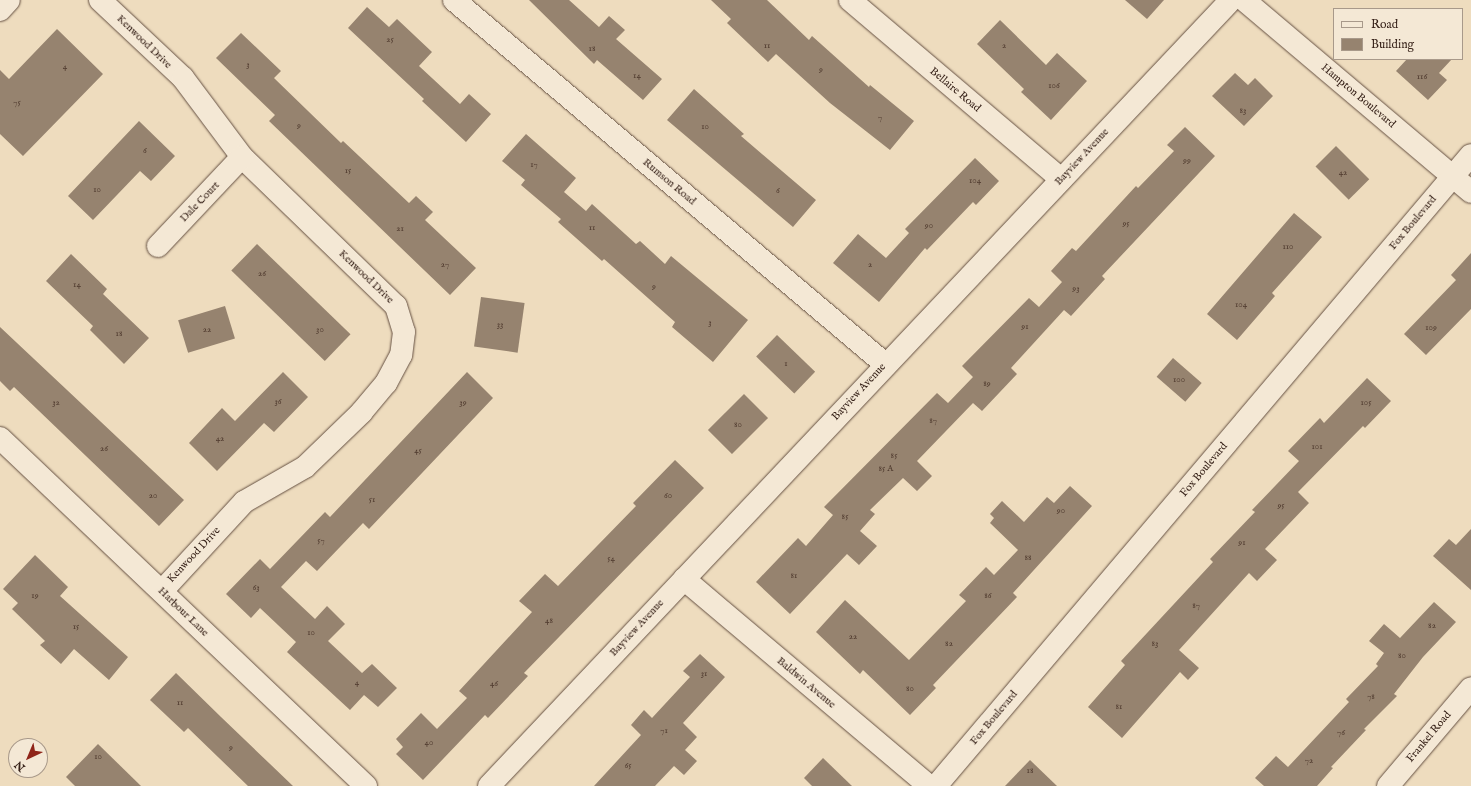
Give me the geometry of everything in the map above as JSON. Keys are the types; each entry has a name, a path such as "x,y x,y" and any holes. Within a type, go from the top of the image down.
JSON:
{"street":[{"path":"0,10 10,0"},
{"name":"Kenwood Drive","path":"100,0 183,78 242,157 396,306 404,332 401,355 386,383 362,412 305,467 244,502 162,591"},
{"name":"Rumson Road","path":"454,0 885,364"},
{"name":"Bellaire Road","path":"850,0 1061,179"},
{"name":"Bayview Avenue","path":"489,786 885,364 1231,0"},
{"name":"Hampton Boulevard","path":"1244,0 1471,192"},
{"name":"Fox Boulevard","path":"936,786 1471,155"},
{"name":"Dale Court","path":"158,246 242,157"},
{"name":"Harbour Lane","path":"0,438 366,786"},
{"name":"Baldwin Avenue","path":"684,579 929,786"},
{"name":"Frankel Road","path":"1388,786 1471,688"}],"building":[{"path":"529,0 569,0 599,27 609,16 625,30 616,39 662,79 643,100 597,60 594,64"},
{"path":"711,0 767,0 809,40 812,36 869,87 870,85 914,121 890,150 830,103 776,54 768,62 727,23 731,19"},
{"path":"1125,0 1164,0 1147,19"},
{"path":"367,7 389,27 397,19 432,52 419,66 460,104 469,94 491,114 466,142 422,101 424,99 348,28"},
{"path":"1000,20 1046,65 1057,53 1087,81 1051,120 1021,92 1024,89 977,44"},
{"path":"57,29 103,74 23,156 0,134 0,70 9,79"},
{"path":"241,33 281,71 274,78 341,143 343,141 409,203 416,196 433,212 425,220 476,268 450,295 269,121 275,115 216,58"},
{"path":"1406,60 1451,60 1439,73 1447,80 1428,100 1396,71"},
{"path":"1235,73 1248,85 1255,78 1273,96 1244,126 1212,96"},
{"path":"694,89 744,134 741,136 816,200 793,227 667,120"},
{"path":"139,121 175,156 151,181 140,171 93,220 68,196"},
{"path":"1185,127 1215,156 1102,276 1105,279 1071,316 1064,310 1011,368 1017,374 982,411 973,403 917,461 932,476 917,491 903,478 870,510 875,514 860,531 877,546 859,565 847,554 790,614 756,582 798,538 806,546 833,515 824,507 937,393 948,403 973,377 962,366 1029,298 1039,307 1062,282 1051,271 1072,248 1076,251 1136,186 1138,188 1174,151 1167,145"},
{"path":"526,134 576,178 564,192 586,211 592,204 636,244 640,241 665,264 671,256 748,320 713,362 672,327 675,322 604,259 602,261 558,222 561,219 521,185 525,180 502,161"},
{"path":"1336,146 1369,179 1349,200 1315,167"},
{"path":"975,158 999,181 976,205 973,202 927,250 925,248 879,302 833,263 858,234 886,258 909,233 905,229"},
{"path":"1294,213 1322,237 1272,293 1275,296 1237,340 1207,314"},
{"path":"257,244 351,334 325,361 231,271"},
{"path":"1471,253 1471,309 1426,355 1404,334 1456,280 1451,275"},
{"path":"71,254 107,289 103,294 149,338 124,364 90,330 93,326 46,281"},
{"path":"481,297 525,303 518,353 474,347"},
{"path":"225,306 235,339 188,353 178,320"},
{"path":"0,327 184,500 159,526 14,387 10,391 0,381"},
{"path":"777,335 815,372 794,393 756,357"},
{"path":"1173,358 1202,383 1185,402 1157,377"},
{"path":"283,372 308,397 274,432 264,423 217,471 189,443 222,408 235,421"},
{"path":"467,372 493,398 369,529 363,523 317,571 306,561 281,587 315,619 327,606 345,624 328,641 362,673 372,664 397,688 378,707 364,695 350,710 287,652 296,642 260,608 251,618 226,594 260,559 270,569 325,512 330,517"},
{"path":"1367,378 1391,401 1365,428 1363,426 1298,492 1309,503 1265,549 1277,560 1257,581 1249,573 1179,650 1199,668 1188,680 1180,672 1122,738 1088,707 1125,665 1121,661 1213,562 1210,559 1255,512 1252,510 1299,461 1288,451 1320,418 1324,423"},
{"path":"744,394 768,418 732,454 708,430"},
{"path":"675,460 704,488 524,673 528,676 488,718 485,715 423,780 396,754 403,747 396,739 421,713 437,729 467,698 459,691 532,612 519,601 545,574 558,586 636,506 633,503"},
{"path":"1070,486 1092,506 1013,593 1017,597 933,685 936,688 910,715 863,670 860,674 816,632 845,600 909,660 966,601 959,595 986,567 994,575 1018,550 990,523 994,518 990,514 1002,501 1024,522 1047,497 1054,503"},
{"path":"1471,529 1471,590 1433,556 1449,539 1456,545"},
{"path":"35,555 68,587 60,596 128,657 109,680 74,649 61,664 40,645 45,641 12,609 18,603 3,589"},
{"path":"1434,602 1456,622 1423,657 1394,694 1397,696 1364,729 1366,730 1331,767 1333,768 1317,786 1264,786 1255,778 1276,756 1288,767 1349,702 1346,699 1378,666 1376,664 1384,653 1369,641 1384,624 1400,638"},
{"path":"700,654 725,677 683,723 697,737 685,750 697,761 684,775 674,766 655,786 594,786 641,735 631,725 644,710 652,718 690,677 683,671"},
{"path":"176,673 293,786 248,786 188,728 184,732 150,700"},
{"path":"98,744 141,786 75,786 66,777"},
{"path":"823,758 852,786 812,786 804,778"},
{"path":"1030,760 1057,786 1005,786"}]}
